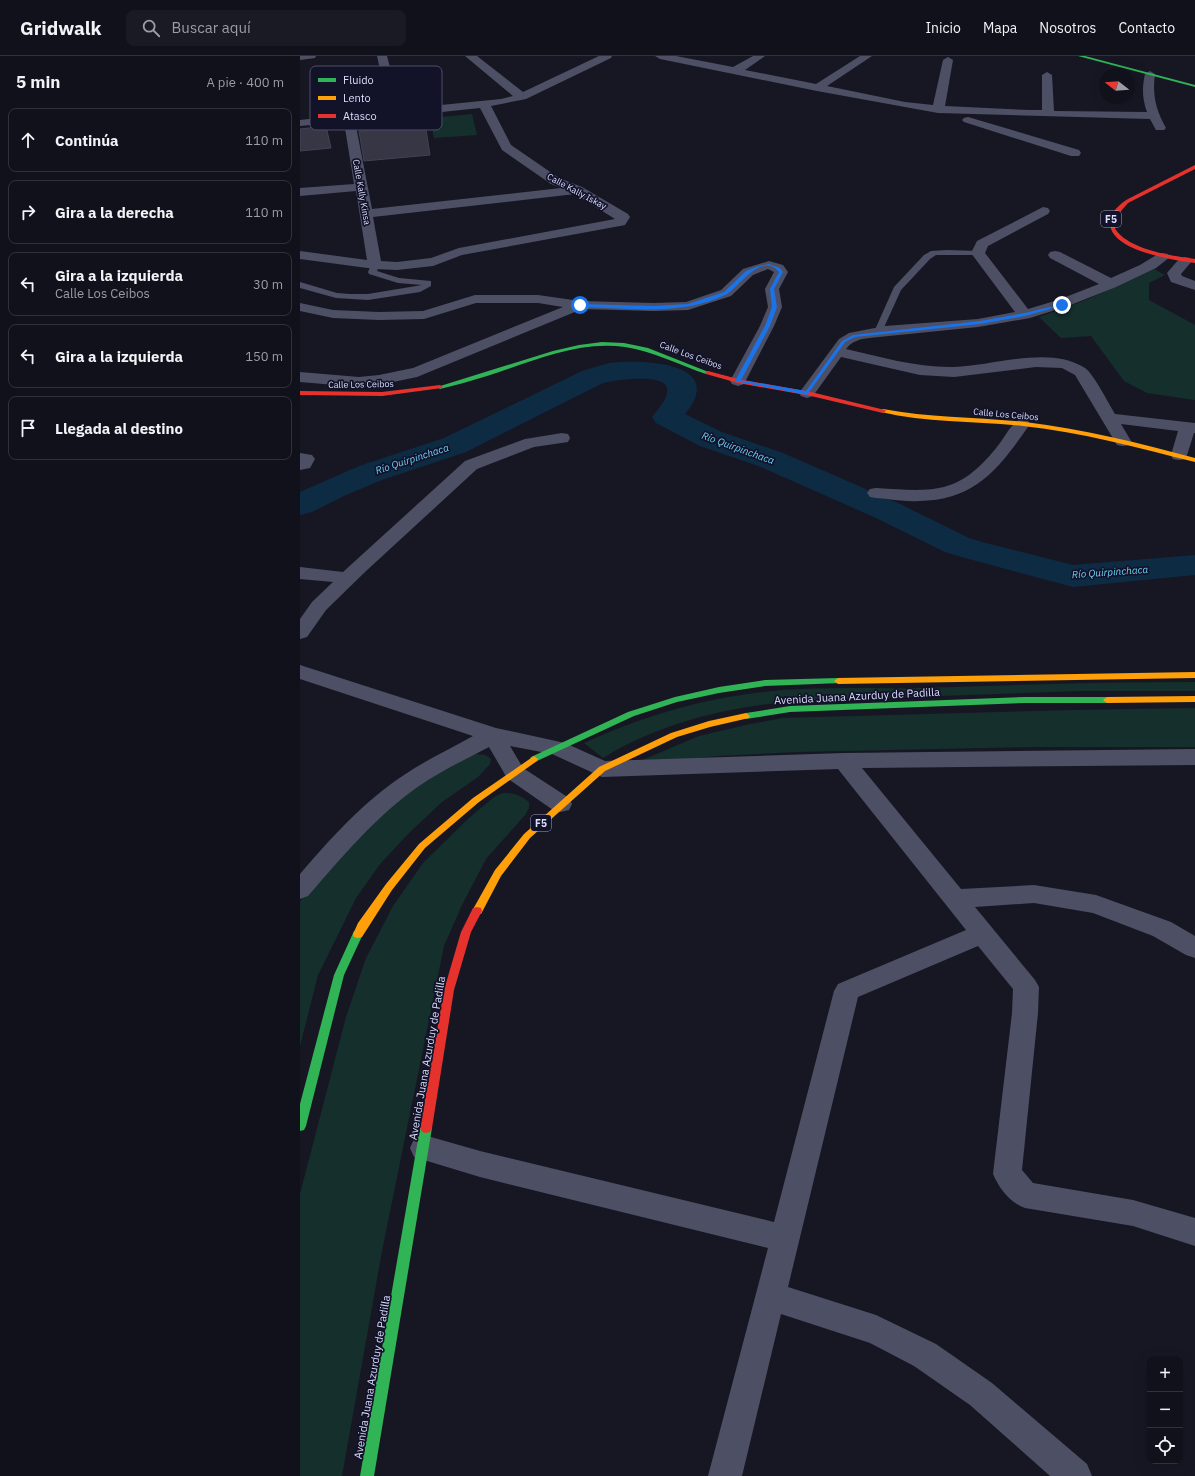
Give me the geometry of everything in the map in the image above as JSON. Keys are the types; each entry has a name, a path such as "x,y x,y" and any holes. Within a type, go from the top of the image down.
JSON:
{"main road":[{"path":"1080,56 1195,86"},
{"path":"1100,56 1195,81"},
{"name":"F5","path":"1192,258 1163,257 1149,253 1116,235 1111,220 1117,208 1122,204 1195,167"},
{"path":"1135,236 1157,247 1192,258"},
{"name":"Calle Los Ceibos","path":"300,393 346,395 385,394 425,390 475,378 557,352 598,345 630,346 646,349 698,370 738,381 807,393 907,416 1022,424 1075,431 1123,441 1195,460"},
{"name":"Avenida Juana Azurduy de Padilla","path":"300,1126 339,975 362,926 389,887 422,846 476,800 538,756 631,714 675,700 719,690 765,683 806,680 1195,675"},
{"name":"Avenida Juana Azurduy de Padilla","path":"367,1476 424,1148 449,990 466,932 498,874 527,836 561,804 602,769 674,735 709,724 750,715 790,709 1025,700 1195,699"}],"street":[{"path":"300,57 311,56"},
{"path":"382,56 384,66"},
{"path":"442,109 502,102 522,97 606,56"},
{"path":"660,56 904,105 938,110 1004,114 1048,113 1153,116"},
{"path":"735,71 760,56"},
{"path":"817,88 867,56"},
{"path":"477,58 522,97"},
{"path":"938,110 948,60"},
{"path":"1150,74 1147,96 1153,116 1161,129"},
{"path":"1047,75 1048,113"},
{"name":"Calle Kally Iskay","path":"375,265 397,266 433,262 458,252 620,222 623,217 578,190 555,181 506,146 484,104"},
{"path":"956,111 963,118 1075,153"},
{"path":"300,123 310,122"},
{"name":"Calle Kally Kinsa","path":"351,130 375,265"},
{"path":"300,192 361,186"},
{"path":"366,214 578,190"},
{"path":"1025,315 978,253 982,244 1043,211"},
{"path":"300,255 375,265"},
{"path":"1055,255 1112,284"},
{"path":"807,393 844,342 854,336 878,332 980,323 1025,315 1062,305 1089,295 1150,266 1163,257"},
{"path":"1192,258 1174,273 1176,279 1195,286"},
{"path":"300,307 333,314 379,316 424,315 475,299 538,299 580,305 654,307 688,306 726,293 748,272 769,265 778,268 781,272 772,289 774,307 767,326 738,381"},
{"path":"300,377 359,382 379,380 417,372 580,305"},
{"path":"837,352 920,370 954,372 1036,362 1065,364 1081,372 1123,441"},
{"path":"1109,418 1191,428 1179,455"},
{"path":"876,493 925,496 957,491 974,481 998,458 1022,424"},
{"path":"300,633 319,606 472,465 531,443 562,438"},
{"path":"300,458 306,459 304,464 300,465"},
{"path":"300,573 348,578"},
{"path":"300,672 493,735 557,748 602,769 844,761 1195,757"},
{"path":"493,735 515,773 561,804"},
{"path":"300,890 342,840 390,797 411,781 432,768 493,735"},
{"path":"844,761 1026,987 1025,1013 1007,1174 1025,1195 1133,1213 1195,1232"},
{"path":"955,899 1034,894 1096,904 1162,928 1195,948"},
{"path":"725,1476 847,991 983,933"},
{"path":"424,1148 488,1166 785,1238"},
{"path":"770,1296 876,1330 925,1355 981,1394 1075,1476"}],"lane":[{"path":"878,332 897,290 927,257 934,254 947,252 978,253"},
{"path":"300,285 336,295 368,297 420,289 427,286 428,283 398,280 372,272 375,265"}],"green space":[{"path":"472,114 477,135 434,138 432,130 442,130 442,117"},
{"path":"1154,269 1165,275 1149,283 1149,300 1195,325 1195,400 1147,393 1124,381 1091,336 1061,338 1039,317 1086,300"},
{"path":"1195,682 1195,691 1080,691 773,703 723,712 673,725 626,745 603,758 584,743 627,725 671,710 716,699 783,690 822,688 921,688 1092,683"},
{"path":"1195,708 1195,747 1035,747 796,752 719,756 633,764 699,736 782,718"},
{"path":"476,754 485,755 491,759 490,764 478,777 442,802 408,834 380,864 356,898 318,975 300,1046 300,902 313,883 394,800 463,758"},
{"path":"503,793 520,796 529,802 529,808 525,815 486,859 463,903 444,946 382,1251 342,1476 300,1476 300,1194 346,1017 366,958 393,906 423,863 469,818 494,797"}],"building":[{"path":"310,128 310,130 327,130 331,148 300,151 300,129"},
{"path":"426,130 430,155 364,161 359,131"}],"waterway":[{"name":"Río Quirpinchaca","path":"300,505 370,473 455,445 539,402 603,373 628,370 647,371 669,374 681,383 682,392 680,400 667,417 711,439 772,460 888,511 957,545 1073,576 1195,565"}],"traffic: fast":[{"path":"1080,56 1195,86"},
{"path":"440,387 462,382 556,352 602,344 624,345 646,350 708,373"},
{"path":"534,759 631,714 675,700 719,690 765,683 838,681"},
{"path":"746,716 790,709 1025,700 1107,700"},
{"path":"300,1126 339,975 358,934"},
{"path":"367,1476 426,1128"}],"traffic: slow":[{"path":"883,411 918,417 1005,422 1066,430 1195,460"},
{"path":"838,681 1195,675"},
{"path":"1107,700 1195,699"},
{"path":"477,911 498,873 527,836 602,769 674,735 709,724 746,716"},
{"path":"358,934 389,887 422,846 476,800 534,759"}],"traffic: jam":[{"path":"1195,167 1126,202 1112,218 1112,229 1121,238 1134,246 1168,257 1195,261"},
{"path":"708,373 738,381 811,394 883,411"},
{"path":"300,393 382,394 440,387"},
{"path":"426,1128 449,990 466,932 477,911"}],"route":[{"path":"580,305 654,307 688,306 726,293 748,272 769,265 778,268 781,272 772,289 774,307 767,326 738,381 807,393 844,342 854,336 980,323 1025,315 1062,305"}]}
